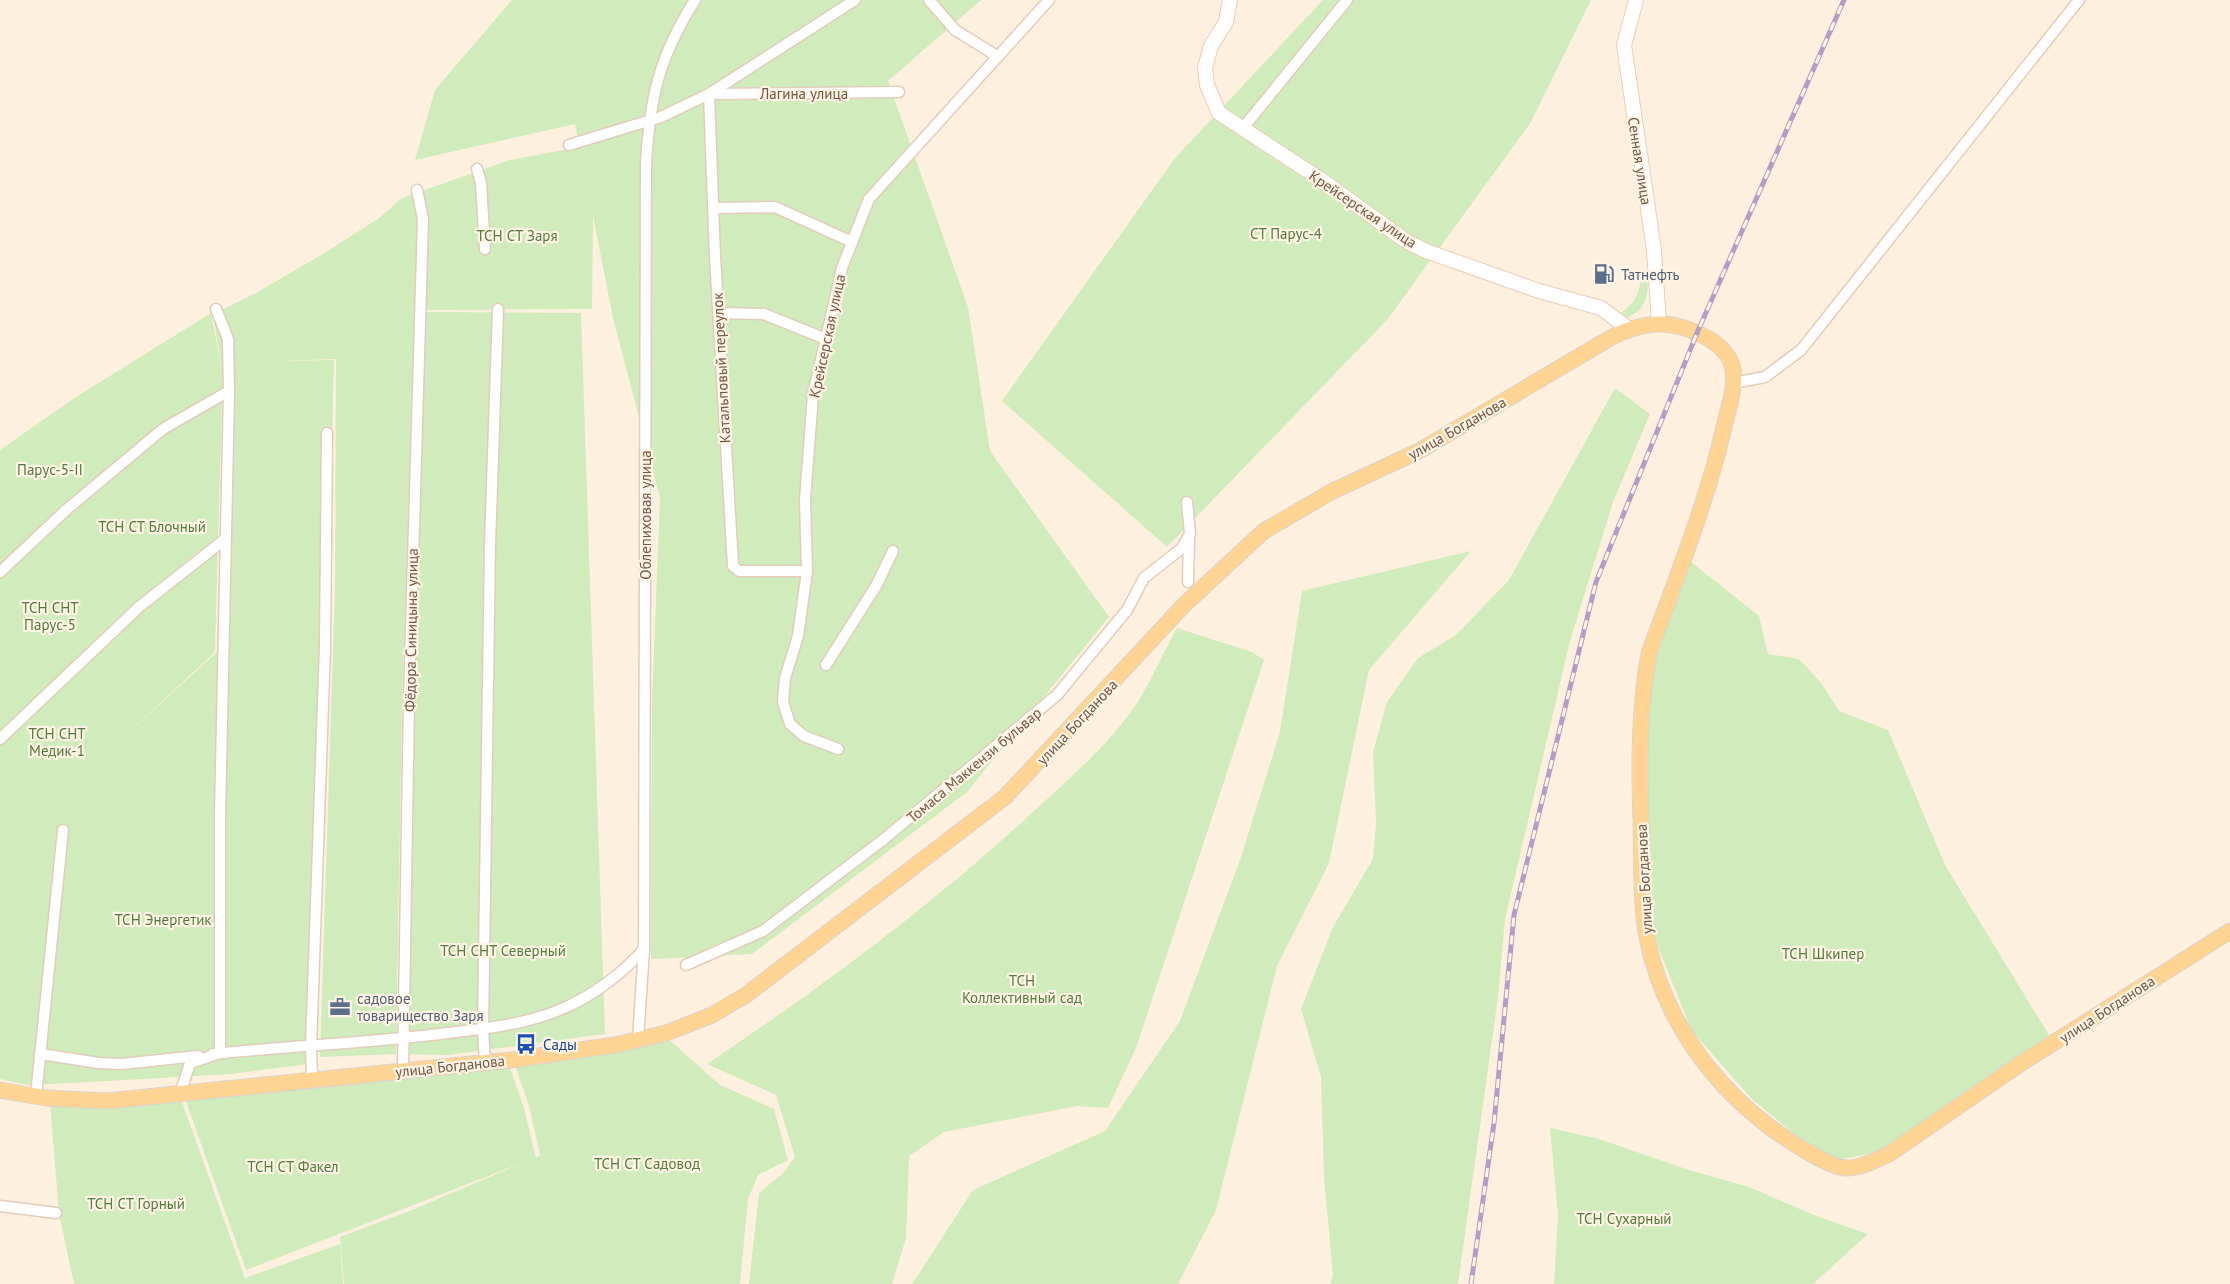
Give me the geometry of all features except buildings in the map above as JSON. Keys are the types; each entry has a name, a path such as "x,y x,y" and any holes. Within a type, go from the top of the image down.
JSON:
{"main road":[{"name":"улица Богданова","path":"0,1090 36,1096 106,1101 485,1063 638,1040 666,1033 712,1015 746,995 982,817 1028,775 1185,604 1264,531 1331,492 1419,451 1629,329 1659,323 1683,327 1720,347 1731,361 1733,383 1717,456 1703,502 1649,653 1643,687 1639,768 1647,938 1674,1019 1713,1072 1766,1125 1802,1150 1845,1168 1869,1164 1889,1154 2020,1065 2230,931"}],"street":[{"name":"Облепиховая улица","path":"638,1040 644,949 645,197 648,122 660,67 695,0"},
{"path":"569,146 648,122 709,94 855,0"},
{"path":"928,0 955,30 997,56"},
{"name":"Крейсерская улица","path":"838,749 804,736 790,724 783,702 785,678 798,636 807,571 805,500 813,395 842,268 869,199 1049,0"},
{"name":"Крейсерская улица","path":"1230,0 1226,22 1211,46 1206,76 1219,113 1406,241 1426,251 1539,291 1601,308 1629,329"},
{"path":"1243,128 1347,0"},
{"name":"Сенная улица","path":"1636,0 1624,45 1654,250 1659,323"},
{"path":"1733,383 1765,377 1801,350 2079,0"},
{"name":"Лагина улица","path":"709,94 899,92"},
{"name":"Катальповый переулок","path":"709,94 718,313 733,566 739,571 807,571"},
{"path":"477,169 481,183 485,249"},
{"name":"Фёдора Синицына улица","path":"403,1071 406,1038 409,699 423,219 417,190"},
{"path":"713,208 775,207 852,242"},
{"path":"216,309 228,339 229,391 224,540 220,815 220,1053"},
{"path":"485,1063 483,1029 490,544 498,309"},
{"path":"718,313 764,314 825,339"},
{"path":"0,572 66,510 163,429 229,391"},
{"path":"312,1080 311,1047 325,646 327,433"},
{"path":"1187,502 1190,534 1188,582"},
{"name":"Томаса Маккензи бульвар","path":"686,965 764,931 969,771 1057,695 1127,610 1144,578 1182,548 1190,534"},
{"path":"0,739 139,607 224,540"},
{"path":"826,665 876,586 893,551"},
{"path":"36,1096 63,830"},
{"path":"40,1054 99,1064 122,1064 483,1029 539,1017 566,1008 626,969 644,949"},
{"path":"180,1094 190,1063 220,1053"},
{"path":"0,1206 56,1213"}],"green space":[{"path":"512,0 981,0 888,81 968,307 990,451 1109,617 967,792 752,954 651,959 652,700 660,498 613,318 593,216 592,309 417,310 402,701 396,1054 320,1057 335,586 336,359 273,361 334,360 316,1063 231,1074 73,1083 27,1085 0,1079 0,450 76,397 211,313 223,377 213,314 256,293 328,251 379,218 402,198 510,160 580,149 575,124 415,160 435,90","holes":["224,395 217,652 100,759 215,652 222,397"]},
{"name":"СТ Парус-4","path":"1323,0 1591,0 1531,122 1387,320 1167,547 1002,401 1175,158"},
{"path":"1642,273 1647,278 1648,285 1644,303 1636,313 1623,319 1619,314 1630,306 1636,296"},
{"name":"ТСН СНТ Северный","path":"424,312 581,313 605,1034 448,1055 401,1054"},
{"path":"1615,388 1650,414 1613,502 1570,641 1505,919 1498,997 1458,1284 1330,1284 1333,1276 1324,1177 1321,1077 1301,1009 1333,927 1373,859 1376,824 1373,752 1387,702 1418,658 1456,635 1509,580"},
{"path":"1471,551 1369,670 1329,863 1277,966 1216,1210 1178,1284 912,1284 973,1190 1105,1131 1180,1021 1240,860 1280,732 1302,591"},
{"name":"ТСН Шкипер","path":"1690,561 1759,616 1768,654 1799,659 1822,684 1839,711 1888,730 1945,865 2049,1035 1881,1152 1841,1159 1808,1145 1753,1100 1692,1031 1654,937 1645,765 1653,657"},
{"name":"ТСН Коллективный сад","path":"1177,628 1252,652 1264,660 1136,1048 1108,1108 1077,1106 944,1132 909,1156 906,1238 892,1284 749,1284 759,1193 784,1172 795,1157 776,1095 707,1064 834,975 916,912 956,880 1061,786 1103,745 1128,716 1139,700"},
{"name":"ТСН СТ Садовод","path":"666,1037 720,1085 774,1109 788,1160 758,1175 748,1199 740,1284 344,1284 340,1237 412,1210 527,1161 246,1270 185,1099 509,1065 524,1108 536,1158 540,1155 529,1105 514,1063"},
{"name":"ТСН СТ Горный","path":"182,1102 245,1278 340,1244 343,1284 74,1284 59,1213 50,1103 110,1106"},
{"name":"ТСН Сухарный","path":"1550,1128 1599,1139 1689,1170 1749,1187 1816,1216 1868,1234 1813,1284 1554,1284 1558,1215"}],"railway":[{"path":"1471,1284 1494,1123 1514,915 1596,582 1697,333 1844,0"}],"place":[{"name":"Татнефть","path":"1604,274"},
{"name":"садовое товарищество Заря","path":"340,1007"},
{"name":"Сады","path":"526,1044"}],"park label":[{"name":"ТСН СТ Заря","path":"517,235"},
{"name":"Парус-5-II","path":"50,469"},
{"name":"ТСН СТ Блочный","path":"152,526"},
{"name":"ТСН СНТ Парус-5","path":"50,616"},
{"name":"ТСН СНТ Медик-1","path":"57,742"},
{"name":"ТСН Энергетик","path":"163,919"},
{"name":"ТСН СТ Факел","path":"293,1166"}]}
